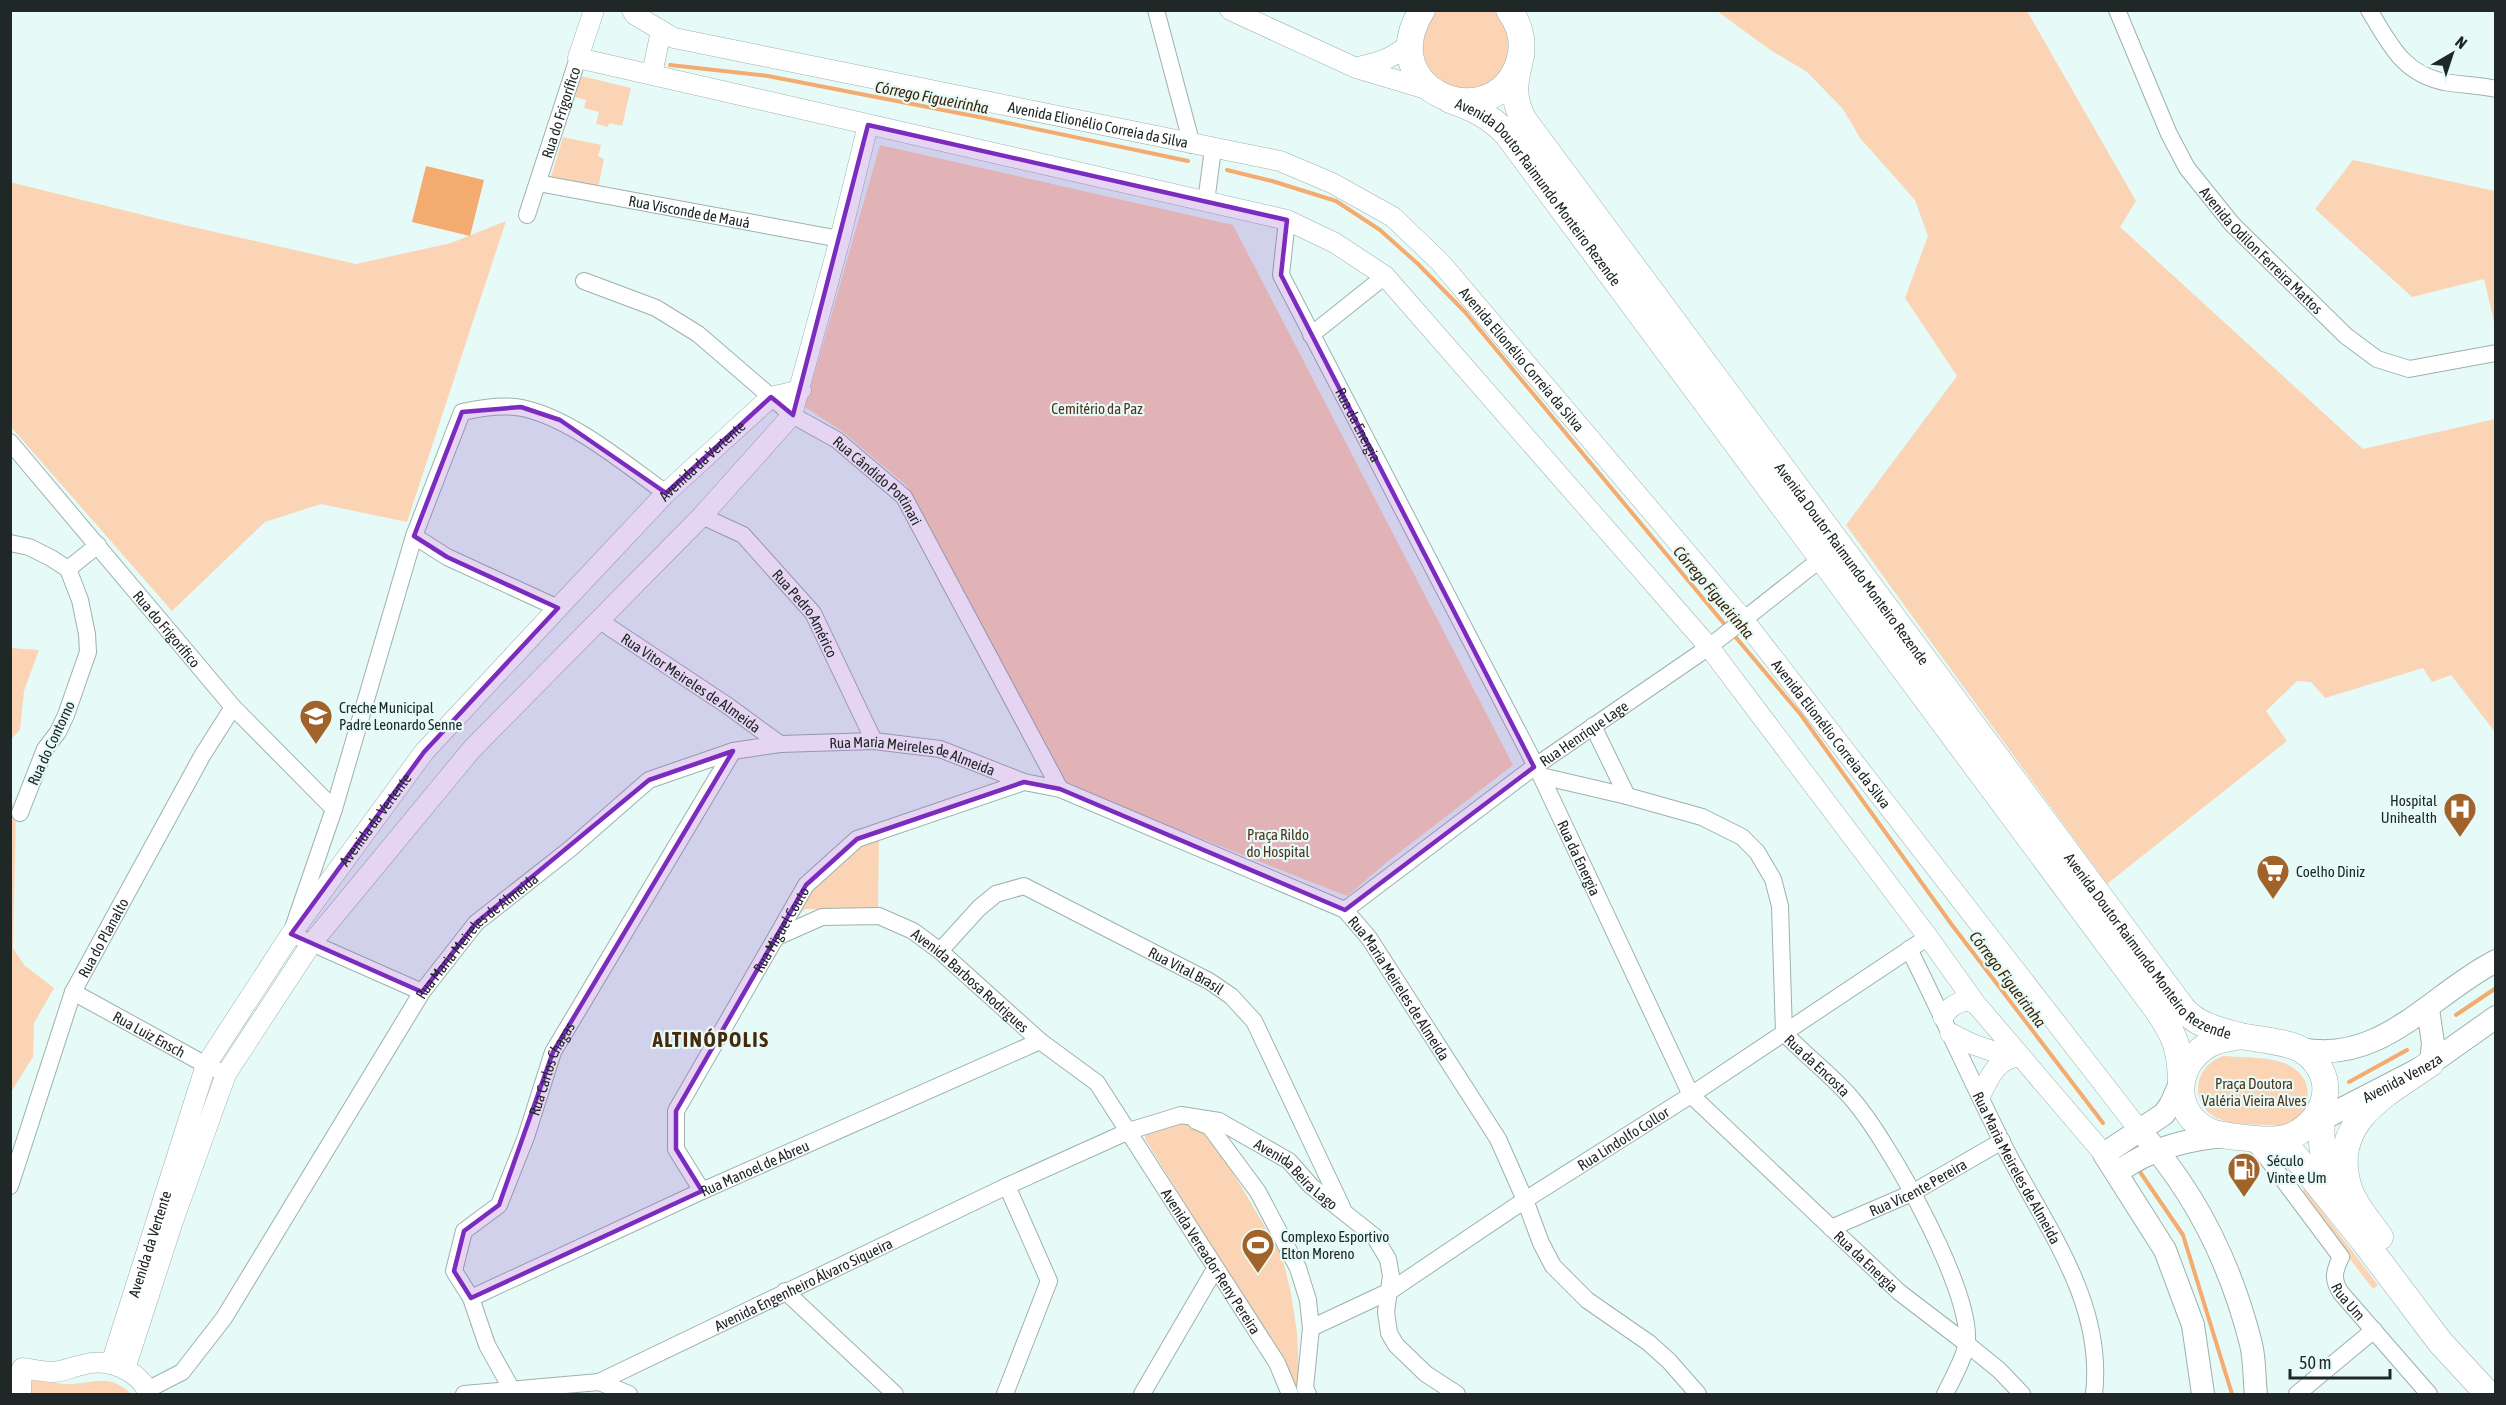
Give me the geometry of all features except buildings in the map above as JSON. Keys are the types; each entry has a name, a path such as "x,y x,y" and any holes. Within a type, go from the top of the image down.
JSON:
{"main road":[{"name":"Avenida Doutor Raimundo Monteiro Rezende","path":"1509,10 1522,37 1521,56 1515,82 1515,102 1523,119 2190,1017 2207,1026 2240,1036"},
{"name":"Avenida Doutor Raimundo Monteiro Rezende","path":"1412,23 1411,62 1420,78 1441,95 1485,115 1508,134 2157,1008 2180,1052 2181,1081"},
{"name":"Avenida Doutor Raimundo Monteiro Rezende","path":"1441,95 1472,102 1494,95 1507,85 1516,71 1521,56"},
{"path":"2203,1395 2193,1325 2165,1250 2104,1154 2155,1121 2168,1108 2185,1070 2200,1050 2217,1041 2240,1036 2319,1053 2364,1045 2428,1009 2496,961"},
{"path":"2417,1288 2354,1197 2347,1182 2345,1149 2358,1120 2371,1105 2431,1063 2433,1043 2428,1009"},
{"name":"Avenida Veneza","path":"2315,1119 2431,1063 2496,1017"},
{"path":"2301,1049 2323,1073 2326,1087 2315,1119 2328,1172 2453,1333 2496,1380"},
{"path":"2181,1081 2181,1098 2193,1118 2214,1133 2272,1140 2294,1136 2315,1119"},
{"path":"2140,1131 2172,1167 2219,1247 2251,1345 2256,1395"},
{"path":"2117,1173 2127,1165 2159,1151 2207,1137 2235,1136"},
{"path":"2272,1140 2295,1156 2363,1240 2440,1342 2488,1395"}],"street":[{"name":"Rua do Frigorífico","path":"527,215 594,10"},
{"name":"Avenida Elionélio Correia da Silva","path":"632,10 635,15 674,38 1192,145 1280,161 1332,183 1393,218 1440,262 1743,619 2140,1131"},
{"path":"1156,10 1192,145"},
{"path":"1230,10 1356,68 1441,95"},
{"name":"Avenida Odilon Ferreira Mattos","path":"2117,10 2169,134 2187,168 2232,224 2346,336 2377,359 2409,369 2496,353"},
{"path":"2369,10 2402,61 2415,72 2443,81 2493,85"},
{"path":"1356,68 1381,63 1397,54 1412,23"},
{"path":"652,74 661,31"},
{"path":"578,58 1287,220 1335,243 1385,276 1709,646 2016,1057 2104,1154"},
{"name":"Avenida da Vertente","path":"118,1366 226,1074 311,944 472,750 702,516 792,415 801,390 868,125"},
{"path":"1206,202 1213,149"},
{"name":"Rua Visconde de Mauá","path":"538,183 840,239"},
{"name":"Rua da Energia","path":"1287,220 1281,275 1538,772 1691,1095 1899,1292 1999,1370 2022,1395"},
{"path":"1311,335 1385,276"},
{"name":"Rua Cândido Portinari","path":"584,281 656,308 698,334 792,415 837,440 904,497 1060,789"},
{"name":"Avenida da Vertente","path":"118,1366 206,1065 291,934 424,752 558,608 666,493 771,397 801,390"},
{"path":"422,992 291,934 334,809 414,536 462,412 482,408 521,408 560,420 666,493"},
{"name":"Rua do Frigorífico","path":"10,442 233,707 334,809"},
{"name":"Rua Pedro Américo","path":"702,516 743,535 813,613 874,741"},
{"path":"414,536 447,557 558,608"},
{"path":"10,543 29,547 68,569 98,545"},
{"name":"Rua Henrique Lage","path":"1345,910 1538,772 1593,726 1709,646 1822,558"},
{"name":"Rua do Contorno","path":"20,813 45,749 58,732 66,714 88,652 80,600 68,569"},
{"name":"Rua Vitor Meireles de Almeida","path":"600,621 728,706 780,744"},
{"name":"Rua do Planalto","path":"10,1186 73,992 196,766 233,707"},
{"path":"1593,726 1627,796"},
{"name":"Rua Maria Meireles de Almeida","path":"148,1392 182,1372 224,1318 422,992 476,923 570,849 649,780 733,751 780,744 874,741 940,749 1024,782 1060,789 1345,910 1369,938 1498,1139 1546,1253 1568,1282 1587,1300 1649,1343 1684,1376 1698,1395"},
{"name":"Rua Carlos Chagas","path":"512,1390 487,1345 471,1298 454,1270 464,1231 499,1205 526,1137 553,1052 733,751"},
{"name":"Rua da Encosta","path":"1538,772 1702,817 1742,837 1762,860 1773,879 1780,906 1784,1033 1853,1099 1886,1147 1912,1192 1954,1281 1967,1326 1967,1344 1945,1395"},
{"name":"Rua Miguel Couto","path":"702,1191 676,1149 676,1111 806,885 857,839 1024,782"},
{"name":"Rua Vital Brasil","path":"940,951 979,908 996,894 1024,886 1209,981 1231,996 1254,1022 1343,1210"},
{"name":"Avenida Barbosa Rodrigues","path":"777,937 822,917 879,916 913,931 940,951 1040,1041 1097,1083 1129,1131"},
{"name":"Rua Lindolfo Collor","path":"1311,1328 1390,1291 1525,1200 1691,1095 1928,937"},
{"name":"Rua Maria Meireles de Almeida","path":"1909,949 2002,1141 2079,1287 2095,1348 2094,1395"},
{"name":"Rua Luiz Ensch","path":"73,992 226,1074"},
{"path":"1976,1004 1966,1000 1948,1009 1946,1025 1972,1044 2016,1057"},
{"name":"Rua Manoel de Abreu","path":"471,1298 702,1191 1040,1041"},
{"path":"1981,1094 1993,1071 2016,1057"},
{"name":"Avenida Beira Lago","path":"1129,1131 1181,1115 1219,1121 1289,1161 1311,1186 1361,1223 1382,1245 1388,1259 1390,1291 1386,1312 1389,1333 1396,1345 1426,1374 1456,1395"},
{"name":"Avenida Vereador Reny Pereira","path":"1181,1115 1210,1127 1258,1192 1298,1269 1308,1300 1311,1328 1305,1393"},
{"name":"Avenida Engenheiro Álvaro Siqueira","path":"464,1395 599,1382 1007,1186 1129,1131"},
{"name":"Avenida Vereador Reny Pereira","path":"1129,1131 1277,1363 1305,1393"},
{"path":"2235,1136 2254,1143 2278,1172"},
{"path":"2272,1140 2269,1149 2278,1172"},
{"name":"Rua Vicente Pereira","path":"1831,1228 1912,1192 2002,1141"},
{"name":"Rua Um","path":"2278,1172 2341,1257 2335,1270 2335,1284 2429,1395"},
{"path":"1005,1395 1049,1281 1007,1186"},
{"path":"1142,1395 1215,1269"},
{"path":"785,1292 895,1395"},
{"path":"2297,1395 2373,1330"},
{"path":"21,1395 16,1367 52,1372 68,1371 82,1364 97,1362 118,1366 138,1378 148,1392"},
{"path":"599,1382 629,1395"}],"highlighted area":[{"path":"868,125 1287,220 1281,275 1534,767 1345,910 1060,789 1024,782 857,839 806,885 676,1111 676,1149 702,1191 471,1298 454,1271 464,1231 499,1205 553,1052 733,751 649,780 476,923 422,992 291,934 424,752 558,608 447,557 414,536 462,412 521,407 560,420 666,493 771,397 793,415"}],"green space":[{"path":"1429,11 1499,11 1514,43 1506,74 1463,95 1422,71 1420,24"},
{"path":"1717,11 2027,11 2136,201 2120,227 2363,449 2495,419 2495,732 2451,675 2432,682 2423,668 2325,698 2311,682 2297,681 2266,711 2287,741 2107,884 1846,525 1957,376 1905,298 1928,236 1915,200 1860,138 1843,109 1807,72 1769,49"},
{"path":"581,76 631,88 622,126 609,123 608,127 596,124 599,112 584,108 586,100 575,97"},
{"path":"563,137 601,145 598,156 604,159 598,189 550,180"},
{"name":"Cemitério da Paz","path":"880,145 1233,225 1513,765 1387,862 1347,896 1149,818 1065,781 1050,758 1024,704 907,486 843,432 805,407"},
{"path":"2353,160 2495,191 2495,326 2484,279 2412,297 2315,209"},
{"path":"10,182 356,264 451,243 506,221 407,522 321,504 265,522 172,611 11,427"},
{"path":"11,648 39,650 24,691 20,730 11,739"},
{"path":"10,801 16,809 13,948 24,965 54,988 34,1023 33,1057 11,1092"},
{"path":"879,835 878,910 805,909 793,922 809,887 860,845"},
{"name":"Praça Doutora Valéria Vieira Alves","path":"2224,1056 2259,1058 2285,1063 2292,1067 2300,1074 2308,1091 2304,1109 2299,1117 2281,1126 2248,1124 2223,1120 2207,1111 2198,1094 2198,1084 2206,1067 2214,1060"},
{"name":"Complexo Esportivo Elton Moreno","path":"1185,1122 1205,1130 1282,1256 1297,1333 1300,1394 1282,1359 1145,1139 1145,1133"},
{"path":"2305,1189 2378,1285 2373,1289 2299,1193"},
{"path":"28,1379 65,1384 107,1381 123,1387 131,1394 27,1394"}],"shaded area":[{"path":"426,166 484,180 470,236 412,222"}],"waterway":[{"name":"Córrego Figueirinha","path":"670,65 768,76 1188,161"},
{"name":"Córrego Figueirinha","path":"1227,170 1336,201 1380,230 1418,264 1465,312 1726,626"},
{"name":"Córrego Figueirinha","path":"1733,634 1801,715 1952,925 2103,1123"},
{"name":"Córrego Figueirinha","path":"2456,1015 2496,988"},
{"name":"Córrego Figueirinha","path":"2349,1082 2407,1050"},
{"name":"Córrego Figueirinha","path":"2138,1169 2183,1235 2232,1394"}],"place":[{"name":"Creche Municipal Padre Leonardo Senne","path":"316,745"},
{"name":"Hospital Unihealth","path":"2460,838"},
{"name":"Coelho Diniz","path":"2273,900"},
{"name":"Século Vinte e Um","path":"2244,1198"},
{"name":"Complexo Esportivo Elton Moreno","path":"1258,1274"}],"district":[{"name":"ALTINÓPOLIS","path":"711,1039"}],"park label":[{"name":"Praça Rildo do Hospital","path":"1278,842"}]}
